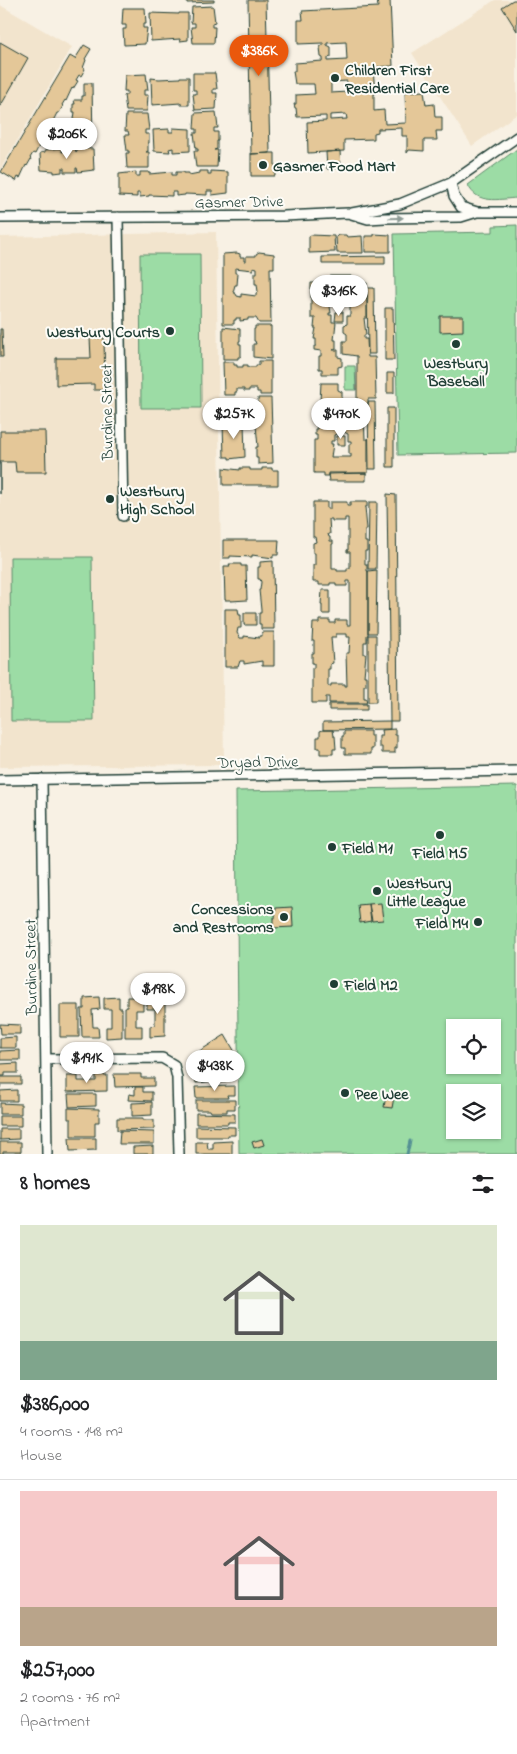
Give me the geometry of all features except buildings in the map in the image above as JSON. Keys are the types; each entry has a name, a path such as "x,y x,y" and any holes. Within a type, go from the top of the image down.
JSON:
{"street":[{"path":"348,213 400,204 450,183 517,136"},
{"path":"450,183 454,196 461,207 477,212"},
{"name":"Gasmer Drive","path":"0,218 291,216 348,213 368,219 461,217 477,212 517,212"},
{"name":"Burdine Street","path":"118,217 123,516"},
{"name":"Dryad Drive","path":"0,780 517,771"},
{"name":"Burdine Street","path":"42,779 47,1154"},
{"path":"47,1059 162,1058 174,1066 178,1078 179,1154"}],"shaded area":[{"path":"495,0 517,0 517,114 472,146 412,53"},
{"path":"0,5 72,47 0,170"},
{"name":"Westbury High School","path":"216,232 224,761 221,765 0,767 0,237"}],"green space":[{"path":"58,121 68,121 69,144 50,145"},
{"path":"517,149 517,198 496,200 477,196 468,185"},
{"name":"Westbury Baseball","path":"517,225 517,453 398,455 394,234 493,232 493,226"},
{"name":"Westbury Courts","path":"140,254 200,254 201,408 141,408"},
{"path":"345,366 355,366 356,390 345,390"},
{"path":"10,557 92,557 94,721 11,721"},
{"name":"Westbury Little League","path":"517,786 517,1154 239,1154 236,791"}],"waterway":[{"path":"407,1154 410,1141"}],"place":[{"name":"Children First Residential Care","path":"335,78"},
{"name":"Gasmer Food Mart","path":"263,165"},
{"name":"Westbury Courts","path":"170,331"},
{"name":"Westbury Baseball","path":"456,344"},
{"name":"Westbury High School","path":"110,499"},
{"name":"Field M5","path":"440,835"},
{"name":"Field M1","path":"332,847"},
{"name":"Westbury Little League","path":"377,891"},
{"name":"Concessions and Restrooms","path":"284,917"},
{"name":"Field M4","path":"478,922"},
{"name":"Field M2","path":"334,984"},
{"name":"Pee Wee","path":"345,1093"}]}
